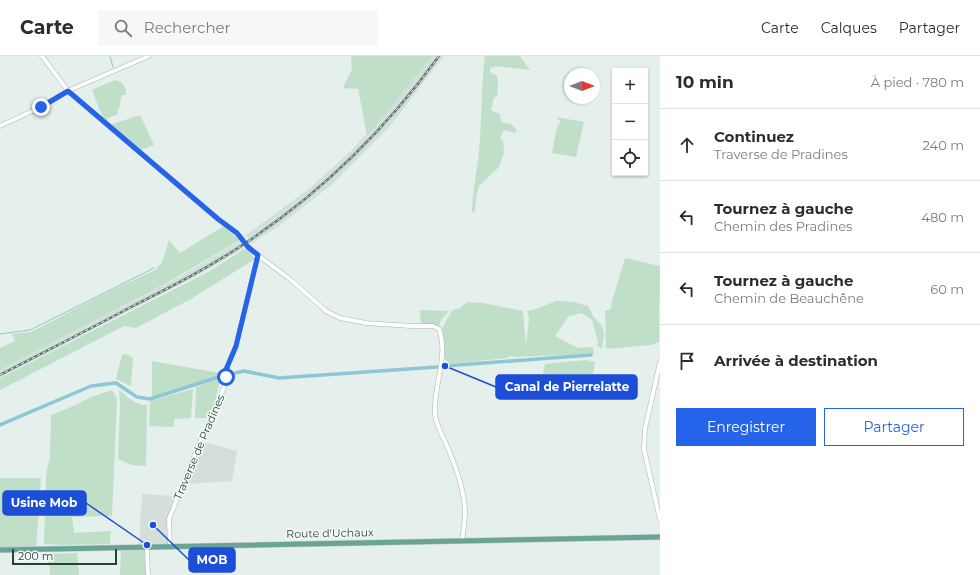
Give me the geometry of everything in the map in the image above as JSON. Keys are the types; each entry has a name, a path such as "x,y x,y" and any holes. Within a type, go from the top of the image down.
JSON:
{"main road":[{"name":"Route d'Uchaux","path":"0,550 660,537"}],"street":[{"path":"42,56 68,91 218,219 237,233 248,247 291,280 326,311 336,316 366,323 404,326 433,326 440,328 442,358 435,396 435,415 440,431 453,460 463,493 465,514 462,541"},
{"path":"0,126 24,116 68,91 149,56"},
{"name":"Traverse de Pradines","path":"170,547 169,519 193,459 214,416 225,384 226,368 231,361 236,346 258,255"},
{"path":"660,362 644,429 644,449 660,520"},
{"path":"147,547 148,575"}],"shaded area":[{"path":"432,56 444,56 390,126 330,186 280,225 251,244 246,235 310,188 350,152 389,110"},
{"path":"240,241 244,248 200,274 0,377 0,370 170,282"},
{"path":"201,441 237,451 232,481 189,484 187,476"},
{"path":"142,494 175,496 168,517 168,545 139,545"}],"green space":[{"path":"351,56 432,56 367,135 358,89 343,88 352,69"},
{"path":"485,56 520,56 530,70 496,66 490,68 490,72 497,76 498,88 497,97 494,97 491,110 499,114 502,122 511,124 517,130 515,133 504,130 500,138 503,140 504,152 499,167 479,186 475,211 472,213 481,128"},
{"path":"115,80 124,85 126,95 122,95 120,102 121,104 117,112 118,114 108,118 106,122 102,116 92,90"},
{"path":"140,115 154,145 141,150 110,125"},
{"path":"556,117 584,122 576,157 552,153 557,126 561,122"},
{"path":"224,226 237,235 240,240 163,285 0,370 0,348 15,341 12,334 31,332 106,293 157,269 157,267 162,263 169,240 180,253"},
{"path":"246,248 255,259 189,300 136,328 124,326 0,390 0,378 210,271"},
{"path":"625,258 660,266 659,342 651,345 606,349 605,311 611,309"},
{"path":"556,301 573,302 588,306 593,316 602,326 604,334 602,349 597,345 598,342 592,320 582,313 569,316 555,336 578,348 593,347 594,354 511,357 514,354 507,358 449,364 445,360 442,329 453,310 460,308 467,302 483,303 523,311 526,347 529,318 527,311"},
{"path":"420,310 449,311 441,320 439,326 421,325"},
{"path":"126,354 133,358 131,386 116,379 122,355"},
{"path":"586,360 595,362 591,387 540,388 545,364"},
{"path":"152,361 219,373 219,376 152,397"},
{"path":"221,378 211,416 195,418 196,387"},
{"path":"193,389 191,418 174,419 174,427 149,426 150,401"},
{"path":"112,390 117,399 112,516 72,517 74,533 111,531 110,544 44,544 46,478 50,459 51,415 91,397"},
{"path":"119,390 135,402 147,405 146,466 132,465 118,459 120,406"},
{"path":"0,478 41,478 36,548 0,548"},
{"path":"145,549 147,575 120,575 121,551"},
{"path":"77,553 79,575 50,575 48,554"}],"waterway":[{"path":"110,56 113,67"},
{"path":"0,334 30,330 154,268"},
{"path":"445,366 591,355"},
{"path":"0,425 91,386 116,383 137,397 150,399 222,376 244,371 279,378 437,367"}],"railway":[{"path":"0,375 219,260 275,223 327,180 375,134 419,83 439,56"}],"place":[{"name":"Canal de Pierrelatte","path":"445,366"},
{"name":"MOB","path":"153,525"},
{"name":"Usine Mob","path":"147,545"}],"route":[{"path":"41,107 68,91 218,219 237,233 246,245 258,255 236,346 231,361 226,368 226,377"}]}
